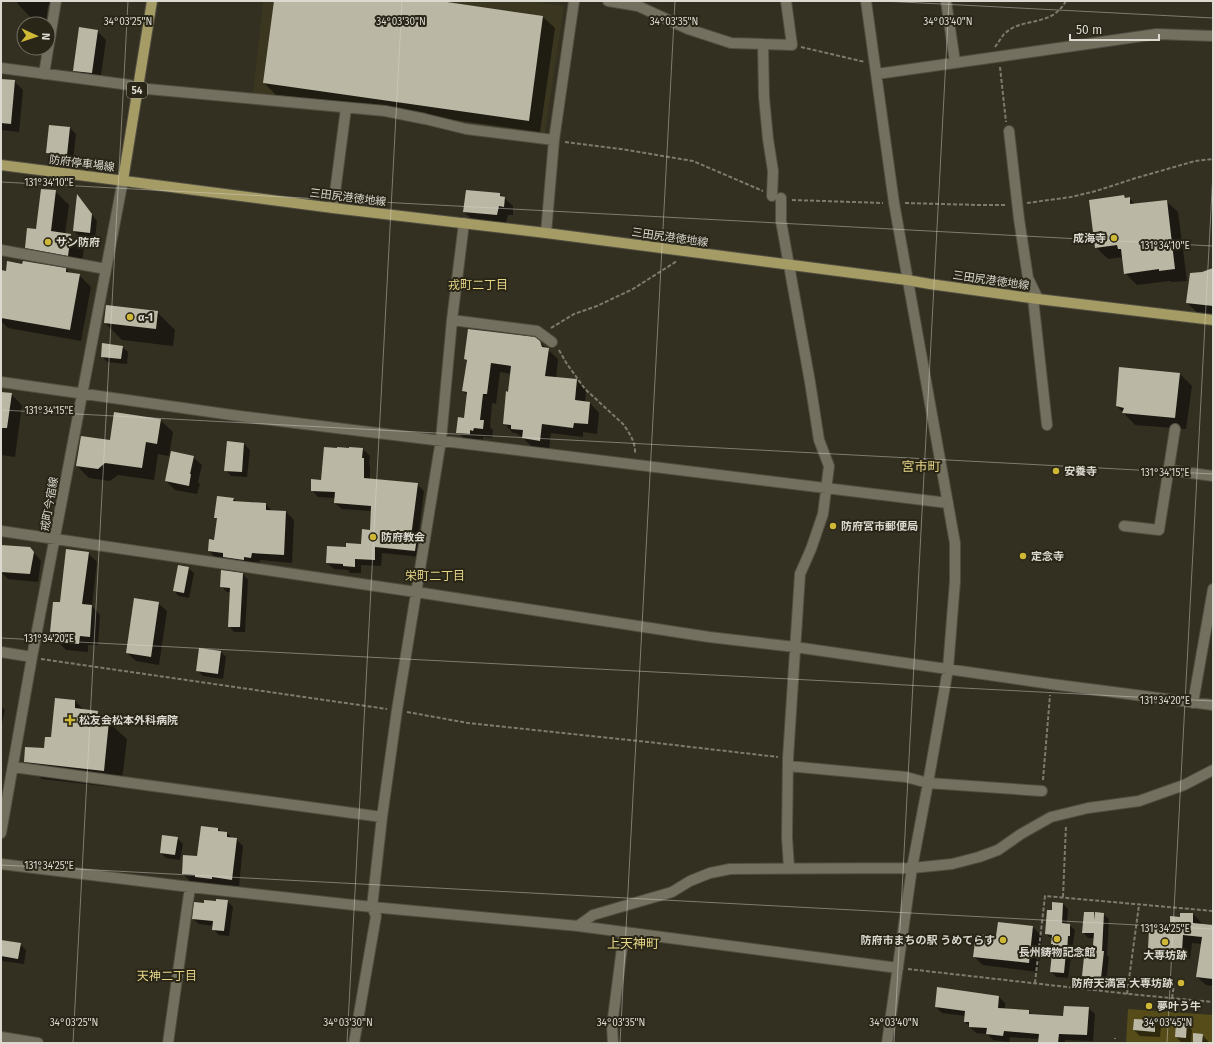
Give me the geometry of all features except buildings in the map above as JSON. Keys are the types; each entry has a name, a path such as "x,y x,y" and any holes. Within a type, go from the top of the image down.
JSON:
{"main road":[{"name":"防府停車場線","path":"1,165 123,180 134,87 152,1"},
{"name":"三田尻港徳地線","path":"123,180 333,208 546,233 1213,320"}],"street":[{"path":"44,74 56,1"},
{"path":"546,233 554,140 574,1"},
{"path":"608,1 638,6 688,28 731,43 792,46 786,1"},
{"path":"866,1 894,203 954,543 954,581 948,669 912,868 887,1043"},
{"path":"946,1 955,62"},
{"path":"877,74 1157,34 1213,36"},
{"path":"763,44 765,104 776,197 810,382 819,440 829,466 823,514 812,549 800,574 788,762 787,837 789,868"},
{"path":"1,68 134,87 385,111 466,129 554,140"},
{"path":"333,208 346,108"},
{"path":"1009,131 1017,204 1028,278 1036,298 1047,425"},
{"name":"戒町今宿線","path":"1,832 81,394 123,180"},
{"path":"354,1043 376,916 372,907 382,817 397,710 442,440 452,320 464,223"},
{"path":"1,250 106,269"},
{"path":"452,320 524,328 537,331 552,342"},
{"path":"1,382 239,416 948,503"},
{"path":"1124,526 1159,530 1175,429"},
{"path":"1169,470 1213,476"},
{"path":"1,531 709,637 795,647 1051,684 1213,705"},
{"path":"1193,703 1213,589"},
{"path":"1,652 32,657"},
{"path":"788,762 906,777 928,783 1042,792"},
{"path":"13,767 382,817"},
{"path":"578,926 593,915 672,892 690,880 710,873 730,869 912,868 952,864 998,850 1021,834 1051,817 1088,808 1139,801 1184,786 1213,770"},
{"path":"1,864 372,907 578,926 898,968"},
{"path":"168,1043 190,887"},
{"path":"613,1043 612,1026 624,932"},
{"path":"1,1037 38,1043"}],"path":[{"path":"1009,131 1007,128 995,57 995,46 1005,33 1021,25 1048,19 1062,8 1066,1"},
{"path":"792,46 815,50 862,62 875,63"},
{"path":"554,140 693,161 776,197 793,200 894,203 979,205 1017,204 1071,197 1195,161 1213,159"},
{"path":"543,335 553,326 574,314 597,306 633,289 692,252"},
{"path":"552,342 585,389 628,430 636,447 635,465"},
{"path":"32,657 397,710 468,723 648,742 788,762"},
{"path":"1042,792 1051,684"},
{"path":"1063,897 1066,813"},
{"path":"1035,984 1045,896 1213,911"},
{"path":"1127,994 1139,905"},
{"path":"898,968 1127,994 1213,1002"},
{"path":"1172,998 1174,984"}],"shaded area":[{"path":"263,1 531,1 564,6 545,133 459,122 350,101 253,93"},
{"path":"1128,1009 1213,1015 1213,1043 1126,1043"}],"place":[{"name":"成海寺","path":"1114,238"},
{"name":"サン防府","path":"48,242"},
{"name":"α-1","path":"130,317"},
{"name":"安養寺","path":"1056,471"},
{"name":"防府宮市郵便局","path":"833,526"},
{"name":"防府教会","path":"373,537"},
{"name":"定念寺","path":"1023,556"},
{"name":"松友会松本外科病院","path":"70,720"},
{"name":"長州鋳物記念館","path":"1057,939"},
{"name":"防府市まちの駅 うめてらす","path":"1003,940"},
{"name":"大専坊跡","path":"1165,942"},
{"name":"防府天満宮 大専坊跡","path":"1181,983"},
{"name":"夢叶う牛","path":"1149,1006"}],"district":[{"name":"戎町二丁目","path":"478,285"},
{"name":"宮市町","path":"921,466"},
{"name":"栄町二丁目","path":"435,576"},
{"name":"上天神町","path":"633,943"},
{"name":"天神二丁目","path":"167,976"}]}
